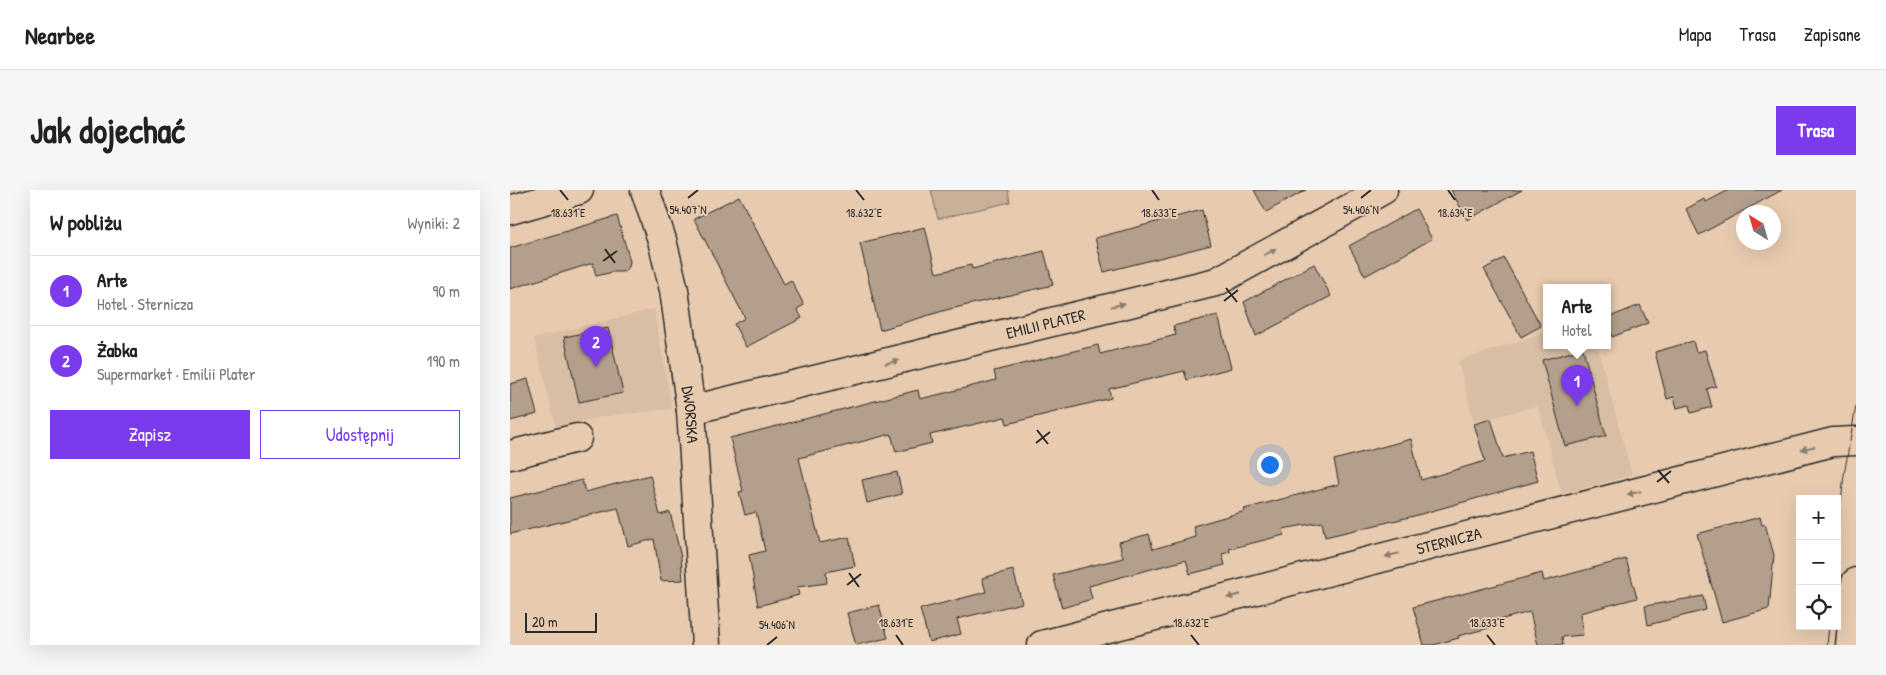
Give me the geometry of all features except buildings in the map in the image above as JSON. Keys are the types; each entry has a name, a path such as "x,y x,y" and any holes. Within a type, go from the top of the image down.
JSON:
{"street":[{"path":"510,210 579,190"},
{"name":"DWORSKA","path":"645,190 662,240 674,290 691,410 706,645"},
{"name":"EMILII PLATER","path":"691,410 845,374 1216,282 1383,190"},
{"path":"510,454 577,438"},
{"name":"STERNICZA","path":"1042,645 1833,442 1856,441"},
{"path":"1850,645 1856,582"}],"shaded area":[{"path":"931,190 1008,190 1010,202 938,219"},
{"path":"654,309 672,409 605,416 556,427 534,338"},
{"path":"1543,333 1543,349 1598,349 1632,475 1562,494 1538,406 1474,422 1458,361"}],"tram line":[{"path":"1841,502 1856,406"},
{"path":"1827,645 1829,630"}],"place":[{"name":"Żabka","path":"596,367"},
{"name":"Arte","path":"1577,406"}]}
